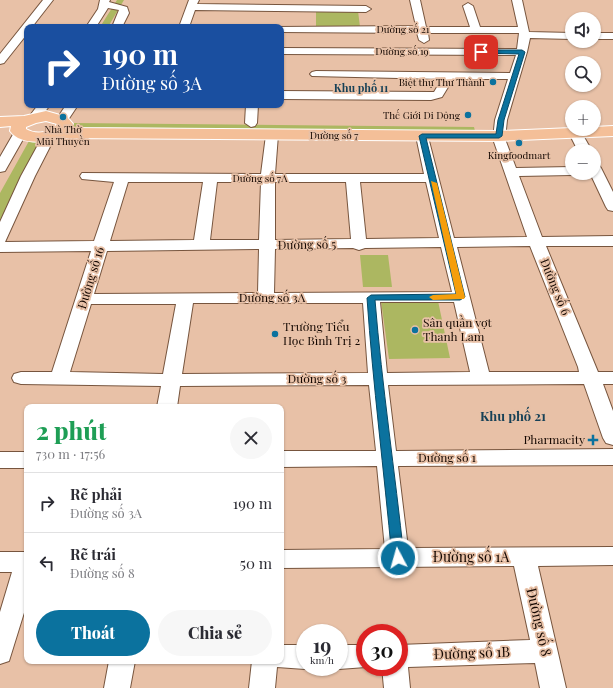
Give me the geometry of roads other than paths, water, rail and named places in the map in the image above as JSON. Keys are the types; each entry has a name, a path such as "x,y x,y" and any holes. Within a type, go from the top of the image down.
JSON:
{"main road":[{"path":"0,122 25,126"},
{"name":"Đường số 7","path":"58,127 251,123 499,130 565,129"},
{"path":"601,124 613,124"},
{"path":"25,126 31,137 58,127"},
{"path":"0,132 25,126"},
{"name":"Đường số 7","path":"58,127 272,135 422,136 499,130"},
{"name":"Đường số 7","path":"601,130 613,131"}],"street":[{"path":"26,24 48,0"},
{"path":"415,0 426,52"},
{"path":"499,130 522,52 525,33 517,0"},
{"path":"94,24 109,2 124,10 118,24"},
{"path":"185,24 193,3 315,8 366,4 369,29"},
{"path":"468,6 476,30"},
{"path":"315,8 315,29"},
{"path":"0,61 5,48 24,27"},
{"name":"Đường số 21","path":"284,29 476,30 565,36"},
{"path":"601,36 613,36"},
{"path":"5,48 22,48"},
{"name":"Đường số 19","path":"284,51 522,52"},
{"path":"315,51 315,95"},
{"path":"316,74 514,76"},
{"path":"284,95 433,100 450,75"},
{"path":"0,168 25,126 41,108"},
{"path":"0,239 28,176 70,108"},
{"path":"251,123 252,108"},
{"name":"Đường số 6","path":"499,130 511,172 536,242 591,378 613,438"},
{"path":"266,299 268,178 272,135"},
{"path":"422,136 481,379"},
{"path":"511,172 565,171"},
{"name":"Đường số 7A","path":"87,176 122,178 432,178"},
{"name":"Đường số 16","path":"58,379 122,178"},
{"path":"201,246 211,178"},
{"path":"353,178 359,245"},
{"path":"599,180 613,207"},
{"name":"Đường số 5","path":"0,247 267,246 613,241"},
{"name":"Đường số 3A","path":"84,299 460,297"},
{"path":"371,298 377,378 388,458 398,558"},
{"path":"168,404 185,299"},
{"name":"Đường số 3","path":"21,378 172,380 613,378"},
{"name":"Đường số 1","path":"284,459 613,457"},
{"path":"0,460 24,460"},
{"name":"Đường số 1A","path":"284,559 613,556"},
{"name":"Đường số 8","path":"524,557 553,688"},
{"path":"0,562 24,562"},
{"path":"0,653 24,572"},
{"name":"Đường số 1B","path":"408,656 545,650"},
{"path":"284,658 296,657"},
{"path":"117,688 121,664"},
{"path":"262,688 265,664"},
{"path":"396,676 397,688"}],"place":[{"name":"Biệt thự Thư Thành","path":"493,82"},
{"name":"Thế Giới Di Động","path":"468,115"},
{"name":"Nhà Thờ Mũi Thuyền","path":"63,117"},
{"name":"Kingfoodmart","path":"519,143"},
{"name":"Sân quần vợt Thanh Lam","path":"415,330"},
{"name":"Trường Tiểu Học Bình Trị 2","path":"275,334"},
{"name":"Pharmacity","path":"593,440"}],"district":[{"name":"Khu phố 11","path":"361,88"},
{"name":"Khu phố 21","path":"513,416"}]}
